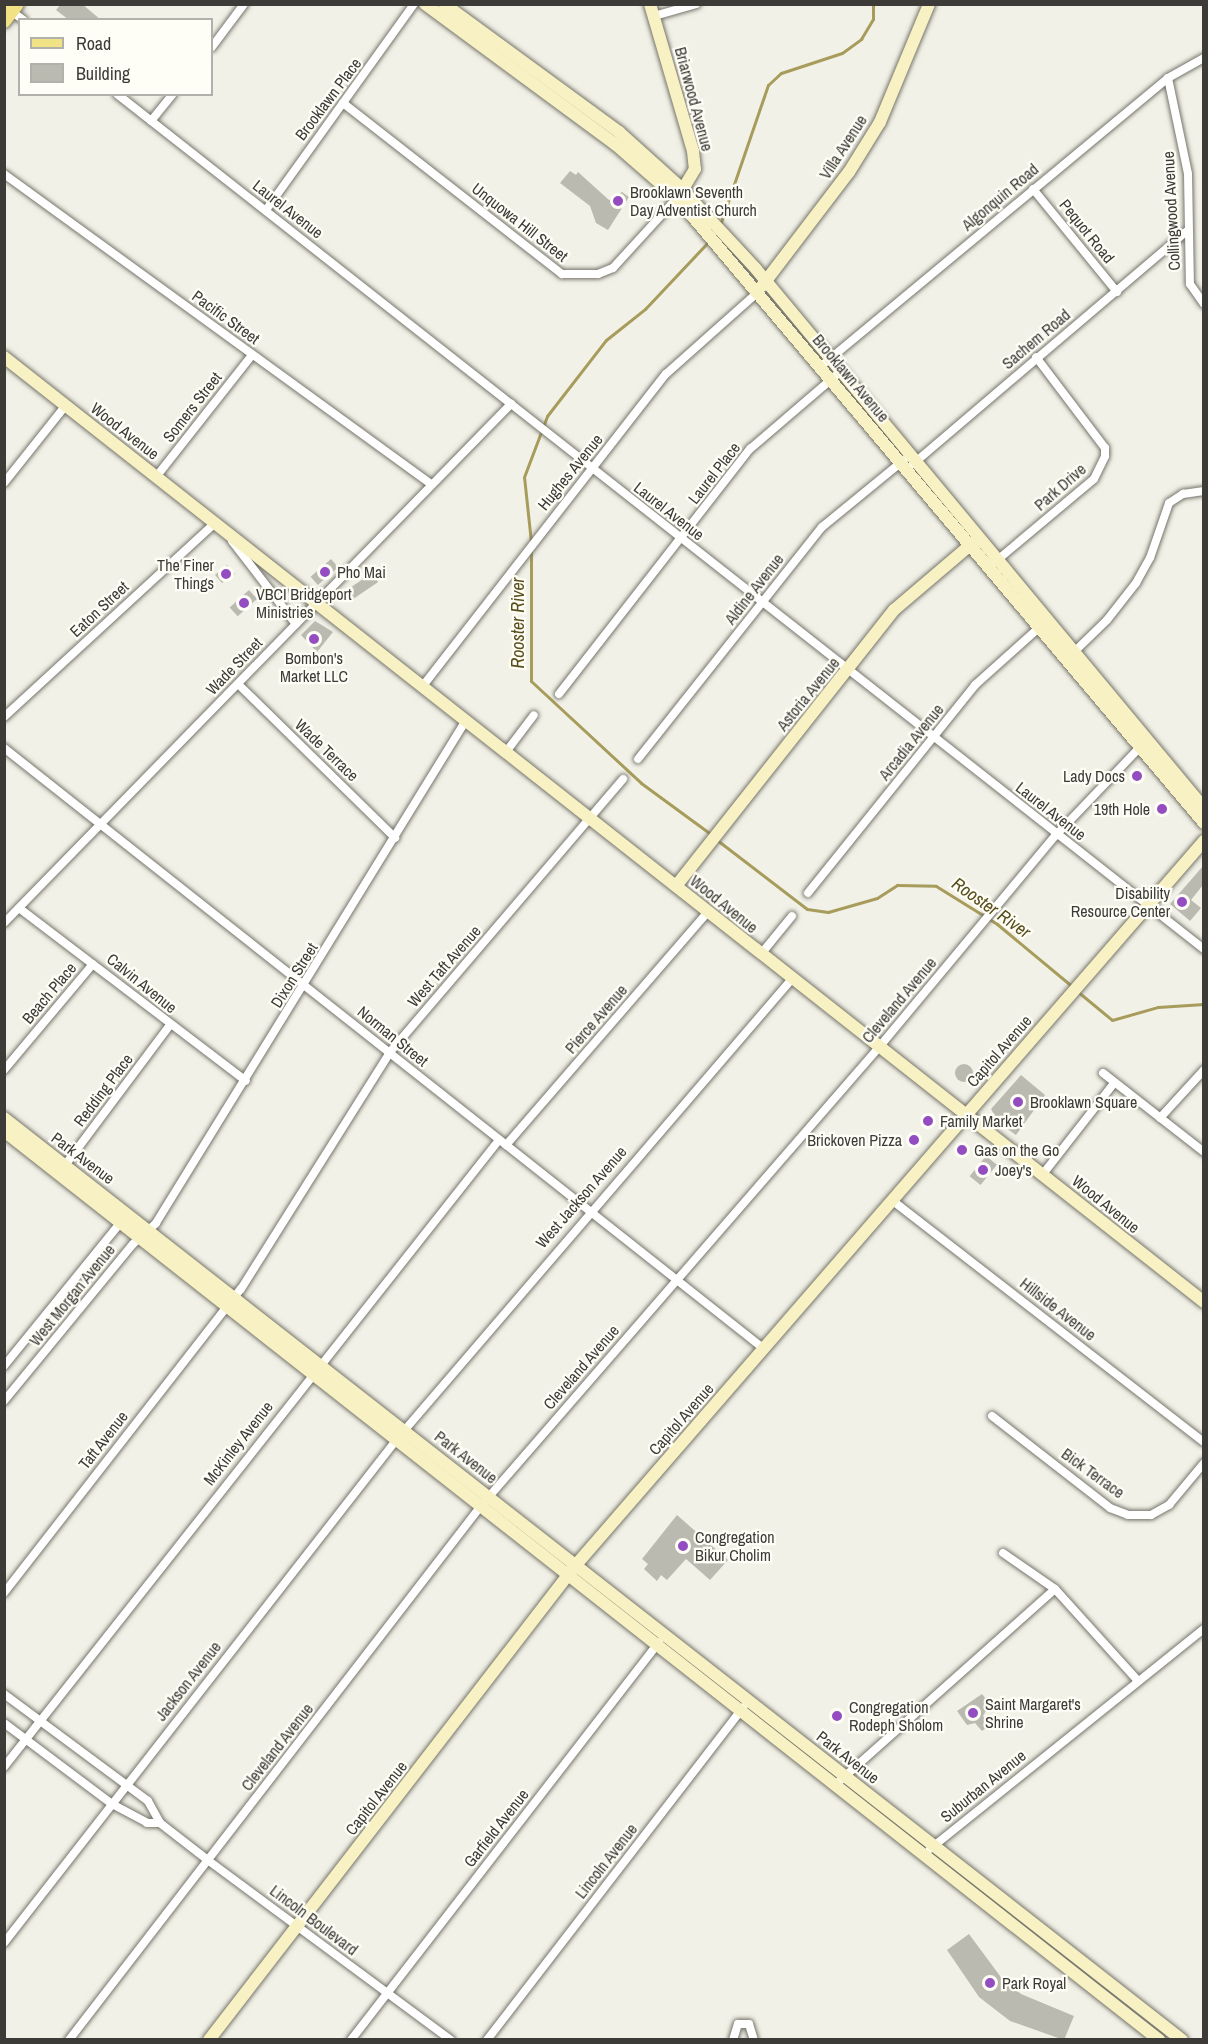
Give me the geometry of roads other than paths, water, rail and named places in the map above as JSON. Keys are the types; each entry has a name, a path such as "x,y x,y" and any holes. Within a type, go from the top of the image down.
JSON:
{"main road":[{"name":"Brooklawn Avenue","path":"425,4 680,194"},
{"name":"Brooklawn Avenue","path":"444,4 619,132 721,240 766,281 914,458 974,541 988,567 1039,628 1069,657 1143,744 1203,808"},
{"name":"Villa Avenue","path":"758,292 849,172 880,122 930,4"},
{"name":"Briarwood Avenue","path":"652,10 693,151 694,169 680,194"},
{"name":"Brooklawn Avenue","path":"721,240 758,292 903,467 974,541 998,559 1048,620 1069,657"},
{"name":"Wood Avenue","path":"4,357 1203,1302"},
{"name":"Astoria Avenue","path":"676,886 894,610 974,541"},
{"name":"Brooklawn Avenue","path":"1143,744 1203,823"},
{"name":"Capitol Avenue","path":"209,2040 575,1566 893,1201 1146,904 1203,841"},
{"name":"Park Avenue","path":"6,1125 400,1434 489,1496 575,1566 660,1641"},
{"name":"Park Avenue","path":"400,1434 480,1507 567,1576 660,1641 744,1706 845,1775 1182,2040"},
{"name":"Park Avenue","path":"744,1706 834,1786 1159,2040"},
{"path":"897,1834 906,1824"},
{"path":"1076,1974 1085,1964"},
{"path":"1106,1998 1115,1987"}],"street":[{"path":"213,46 244,4"},
{"name":"Brooklawn Place","path":"266,210 414,4"},
{"path":"652,10 696,4"},
{"name":"Algonquin Road","path":"820,367 1168,78 1203,58"},
{"name":"Collingwood Avenue","path":"1168,78 1188,174 1186,232 1190,284 1203,304"},
{"name":"Laurel Avenue","path":"119,96 534,422 591,470 849,669 1203,949"},
{"path":"151,122 171,96"},
{"name":"Unquowa Hill Street","path":"343,103 562,274 598,274 613,268 680,194"},
{"name":"Pacific Street","path":"4,174 431,484"},
{"name":"Pequot Road","path":"1033,189 1117,292"},
{"name":"Sachem Road","path":"903,467 1117,292 1186,232"},
{"name":"Hughes Avenue","path":"422,687 666,374 758,292"},
{"name":"Somers Street","path":"156,477 252,355"},
{"name":"Park Drive","path":"988,567 1094,479 1105,456 1104,448 1036,357"},
{"name":"Laurel Place","path":"559,694 750,450 841,370"},
{"name":"Wade Street","path":"4,923 511,404"},
{"path":"4,483 66,405"},
{"name":"Aldine Avenue","path":"638,759 822,527 903,467"},
{"path":"1069,657 1136,583 1150,558 1169,503 1183,494 1203,491"},
{"name":"Wood Avenue","path":"220,526 296,624"},
{"name":"Eaton Street","path":"4,717 220,526"},
{"name":"Arcadia Avenue","path":"808,893 975,685 1048,620"},
{"name":"Wade Terrace","path":"238,684 395,838"},
{"path":"506,752 534,715"},
{"name":"Dixon Street","path":"145,1233 246,1082 465,722"},
{"name":"Cleveland Avenue","path":"69,2040 489,1496 880,1046 1056,835 1143,744"},
{"name":"Norman Street","path":"4,748 763,1348"},
{"name":"West Taft Avenue","path":"231,1302 390,1052 591,820 623,779"},
{"name":"Calvin Avenue","path":"19,909 246,1082"},
{"name":"Pierce Avenue","path":"503,1142 708,912"},
{"path":"761,954 792,916"},
{"name":"Beach Place","path":"4,1070 93,964"},
{"name":"West Jackson Avenue","path":"400,1434 590,1209 792,979"},
{"name":"Redding Place","path":"62,1169 170,1025"},
{"path":"1160,1118 1192,1077 1203,1070"},
{"path":"1103,1073 1203,1152"},
{"path":"1043,1174 1114,1083"},
{"name":"McKinley Avenue","path":"4,1767 315,1368 503,1142"},
{"name":"Hillside Avenue","path":"893,1201 1203,1442"},
{"name":"West Morgan Avenue","path":"4,1366 124,1218"},
{"name":"West Morgan Avenue","path":"4,1401 145,1233"},
{"name":"Taft Avenue","path":"4,1593 231,1302"},
{"name":"Bick Terrace","path":"992,1416 1110,1508 1128,1515 1151,1515 1169,1505 1203,1463"},
{"name":"Jackson Avenue","path":"4,1943 400,1434"},
{"path":"1003,1553 1055,1589 1138,1681"},
{"path":"834,1786 1055,1589"},
{"name":"Suburban Avenue","path":"924,1856 934,1845 1203,1629"},
{"name":"Garfield Avenue","path":"351,2040 660,1641"},
{"name":"Lincoln Boulevard","path":"4,1694 148,1801 160,1823 209,1861 451,2040"},
{"name":"Lincoln Avenue","path":"488,2040 744,1706"},
{"name":"Lincoln Boulevard","path":"4,1723 112,1804 147,1823 160,1823"},
{"path":"733,2040 738,2024 749,2024 754,2040"}],"waterway":[{"name":"Rooster River","path":"720,225 768,85 781,73 842,53 861,39 873,19 873,4"},
{"name":"Rooster River","path":"531,542 524,477 547,416 606,340 645,309 710,240"},
{"name":"Rooster River","path":"531,551 531,681 641,783 712,835"},
{"name":"Rooster River","path":"717,840 807,909 828,912 877,898 897,885 936,886 997,924 1073,987"},
{"name":"Rooster River","path":"1077,991 1112,1020 1158,1007 1204,1004"}],"place":[{"name":"Brooklawn Seventh Day Adventist Church","path":"618,201"},
{"name":"Pho Mai","path":"325,572"},
{"name":"The Finer Things","path":"226,574"},
{"name":"VBCI Bridgeport Ministries","path":"244,603"},
{"name":"Bombon's Market LLC","path":"314,639"},
{"name":"Lady Docs","path":"1137,776"},
{"name":"19th Hole","path":"1162,809"},
{"name":"Disability Resource Center","path":"1182,902"},
{"name":"Brooklawn Square","path":"1018,1102"},
{"name":"Family Market","path":"928,1121"},
{"name":"Brickoven Pizza","path":"914,1140"},
{"name":"Gas on the Go","path":"962,1150"},
{"name":"Joey's","path":"983,1170"},
{"name":"Congregation Bikur Cholim","path":"683,1546"},
{"name":"Saint Margaret's Shrine","path":"973,1713"},
{"name":"Congregation Rodeph Sholom","path":"837,1716"},
{"name":"Park Royal","path":"990,1983"}]}
